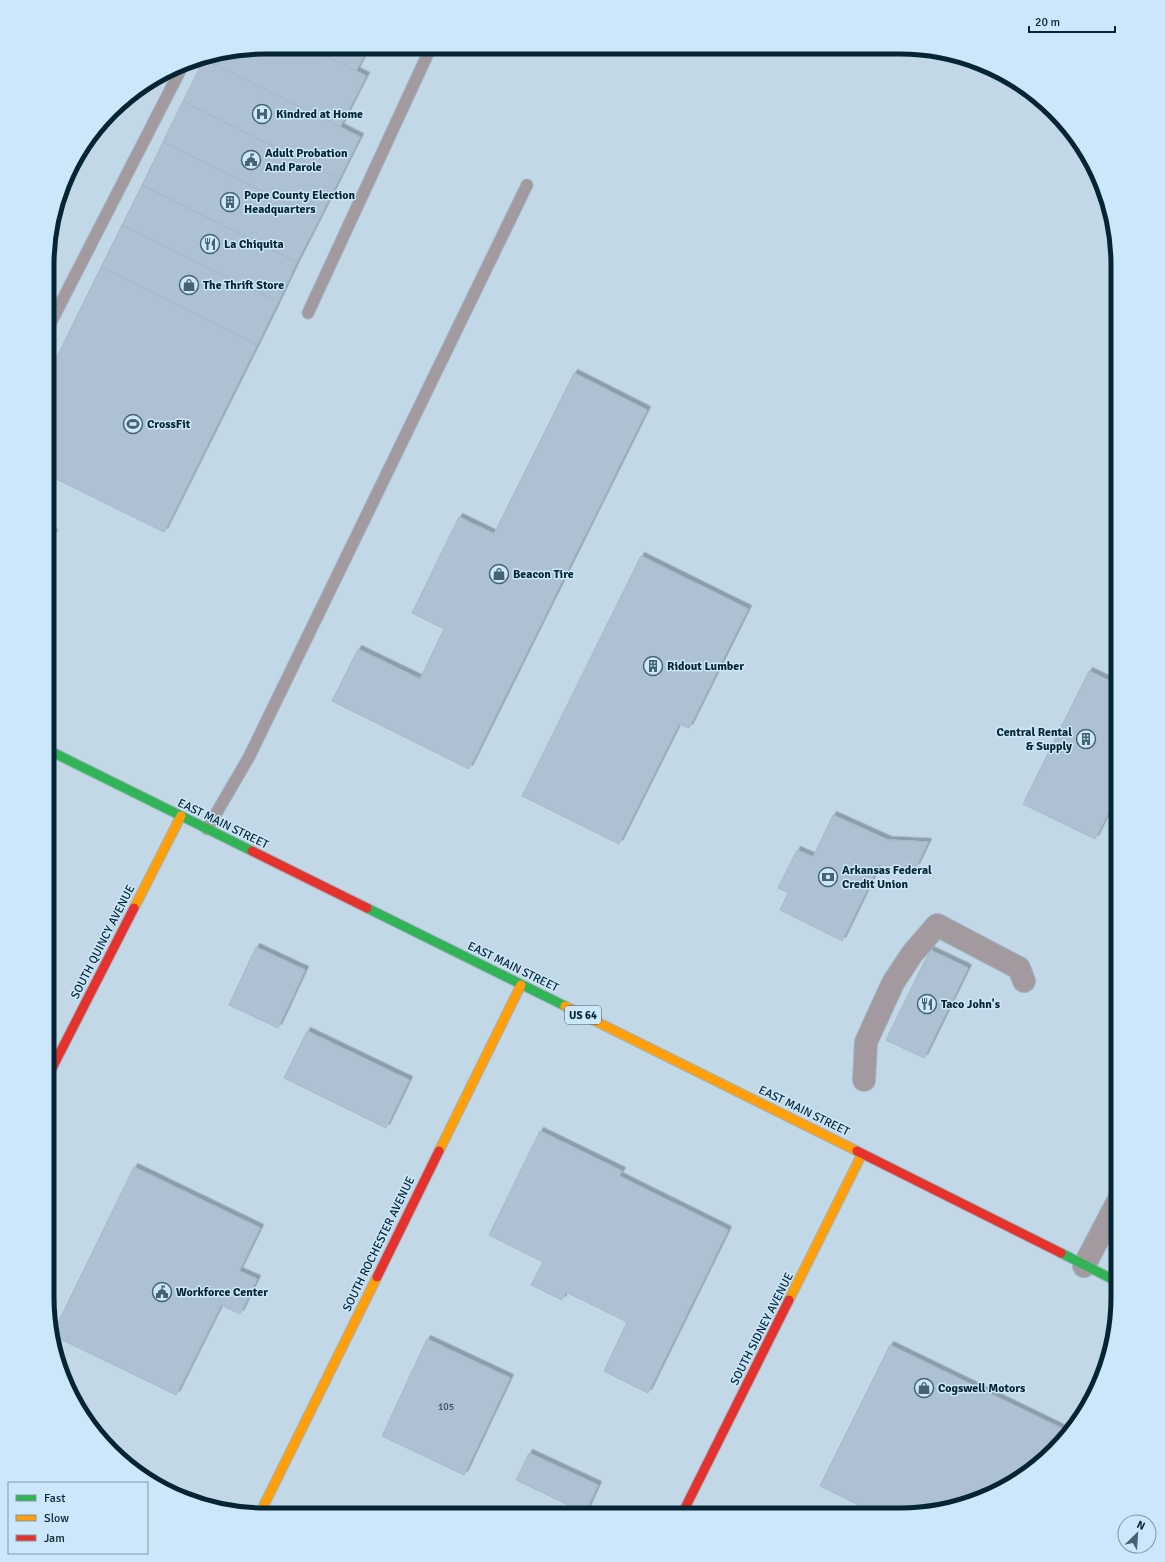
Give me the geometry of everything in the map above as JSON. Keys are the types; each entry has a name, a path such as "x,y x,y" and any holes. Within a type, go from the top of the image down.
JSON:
{"street":[{"name":"EAST MAIN STREET","path":"54,753 1111,1279"},
{"name":"SOUTH QUINCY AVENUE","path":"54,1064 181,816"},
{"path":"864,1080 866,1042 890,990 912,954 937,925 1020,968 1024,981"},
{"name":"SOUTH ROCHESTER AVENUE","path":"262,1508 521,985"},
{"name":"SOUTH SIDNEY AVENUE","path":"685,1508 862,1154"},
{"path":"1084,1266 1111,1214"}],"lane":[{"path":"308,313 429,54"},
{"path":"54,316 179,73"},
{"path":"208,829 249,757 527,185"}],"building":[{"path":"252,54 322,54 366,76 340,127 209,62"},
{"path":"322,54 364,54 356,71"},
{"name":"Kindred at Home","path":"209,62 360,137 339,179 183,101 202,64"},
{"name":"Adult Probation And Parole","path":"183,101 339,179 319,219 163,142"},
{"name":"Pope County Election Headquarters","path":"163,142 319,219 297,262 142,185"},
{"name":"La Chiquita","path":"142,185 297,262 278,302 122,225"},
{"name":"The Thrift Store","path":"122,225 278,302 257,345 101,267"},
{"name":"CrossFit","path":"101,267 257,345 164,532 54,478 54,363"},
{"name":"Beacon Tire","path":"574,373 647,410 469,769 332,701 358,649 420,679 444,629 412,613 459,517 494,534"},
{"name":"Ridout Lumber","path":"641,556 748,609 689,728 679,724 619,844 522,796"},
{"name":"Central Rental & Supply","path":"1089,671 1111,682 1111,807 1095,839 1023,804"},
{"name":"Arkansas Federal Credit Union","path":"833,815 888,840 928,842 916,867 879,865 842,941 780,910 788,893 778,888 797,850 813,857"},
{"path":"256,947 305,970 278,1028 229,1005"},
{"name":"Taco John's","path":"930,950 968,968 924,1058 886,1040"},
{"path":"307,1031 409,1080 386,1128 284,1078"},
{"path":"540,1131 622,1171 619,1176 728,1230 648,1393 604,1371 627,1322 566,1292 562,1300 531,1285 543,1262 489,1235"},
{"name":"Workforce Center","path":"134,1167 260,1228 239,1271 257,1279 240,1314 221,1305 176,1395 58,1338 56,1326"},
{"path":"427,1339 510,1378 464,1475 382,1436"},
{"name":"Cogswell Motors","path":"890,1345 1064,1429 1039,1456 1005,1480 968,1497 954,1501 913,1508 865,1508 820,1486"},
{"path":"529,1453 598,1485 587,1508 575,1508 516,1480"}],"traffic: fast":[{"path":"54,753 252,851"},
{"path":"367,908 565,1006"},
{"path":"1061,1253 1111,1278"}],"traffic: slow":[{"path":"134,908 181,816"},
{"path":"439,1151 521,985"},
{"path":"565,1006 857,1151"},
{"path":"789,1300 862,1154"},
{"path":"262,1508 377,1277"}],"traffic: jam":[{"path":"252,851 367,908"},
{"path":"54,1064 134,908"},
{"path":"377,1277 439,1151"},
{"path":"857,1151 1061,1253"},
{"path":"685,1508 789,1300"}],"place":[{"name":"Kindred at Home","path":"262,114"},
{"name":"Adult Probation And Parole","path":"251,160"},
{"name":"Pope County Election Headquarters","path":"230,202"},
{"name":"La Chiquita","path":"210,244"},
{"name":"The Thrift Store","path":"189,285"},
{"name":"CrossFit","path":"133,424"},
{"name":"Beacon Tire","path":"499,574"},
{"name":"Ridout Lumber","path":"653,666"},
{"name":"Central Rental & Supply","path":"1086,739"},
{"name":"Arkansas Federal Credit Union","path":"828,877"},
{"name":"Taco John's","path":"927,1004"},
{"name":"Workforce Center","path":"162,1292"},
{"name":"Cogswell Motors","path":"924,1388"}]}
